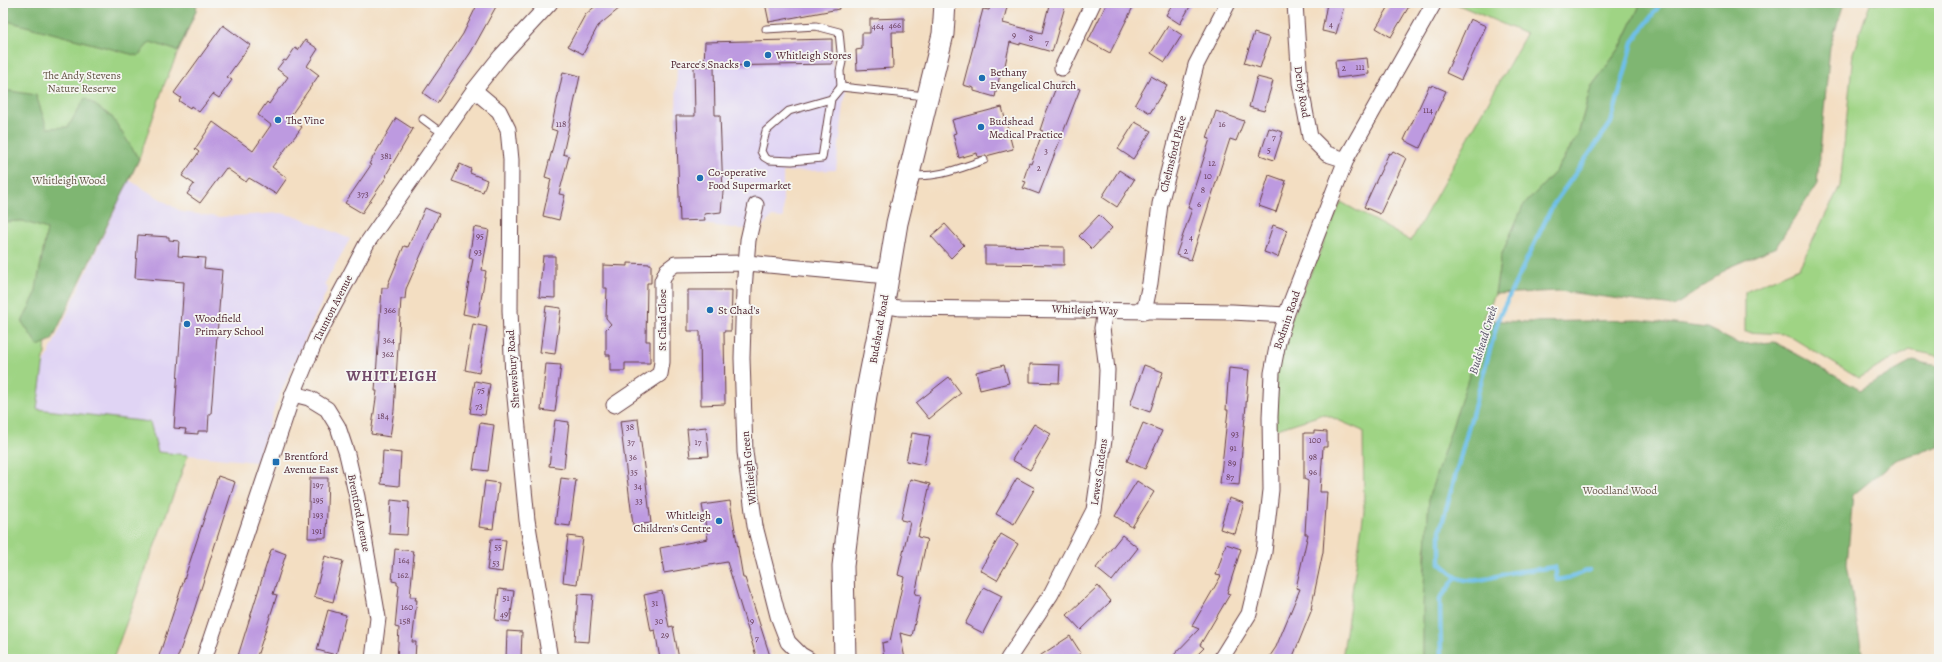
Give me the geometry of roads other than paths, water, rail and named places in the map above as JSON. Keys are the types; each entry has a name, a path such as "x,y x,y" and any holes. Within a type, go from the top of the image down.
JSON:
{"street":[{"name":"Taunton Avenue","path":"204,659 293,394 317,337 367,243 444,132 501,56 550,3"},
{"name":"Budshead Road","path":"845,659 843,566 865,401 883,305 896,223 943,34 945,3"},
{"path":"1062,68 1093,3"},
{"name":"Chelmsford Place","path":"1144,312 1150,283 1160,204 1196,65 1228,3"},
{"name":"Derby Road","path":"1295,3 1300,83 1310,138 1327,154 1346,160"},
{"name":"Bodmin Road","path":"1221,659 1249,614 1264,552 1271,490 1270,417 1272,372 1278,342 1286,315 1346,160 1434,3"},
{"name":"Shrewsbury Road","path":"474,90 499,111 508,129 511,160 510,310 512,377 527,520 550,659"},
{"name":"Whitleigh Green","path":"756,205 748,240 742,358 745,452 755,526 778,616 788,642 801,655 808,659"},
{"path":"747,263 887,276"},
{"name":"St Chad Close","path":"614,405 660,374 662,362 662,281 667,270 675,264 747,263"},
{"name":"Whitleigh Way","path":"883,305 899,308 1232,312 1286,315"},
{"name":"Lewes Gardens","path":"1008,659 1051,594 1094,510 1104,440 1107,370 1102,328 1105,311"},
{"name":"Brentford Avenue","path":"293,394 309,398 327,408 338,427 347,454 357,497 378,618 373,659"}],"lane":[{"path":"766,29 816,26 839,32 842,62 840,71 841,87 831,99 822,158 792,161 769,160 764,157 761,151 766,131 789,111 831,99"},
{"path":"841,87 927,96"},
{"path":"423,119 435,128 444,132"},
{"path":"908,175 922,177 942,174 984,160"}],"waterway":[{"name":"Budshead Creek","path":"1441,659 1440,599 1456,577 1440,563 1440,531 1499,317 1553,205 1611,123 1633,42 1661,3"},
{"path":"1456,577 1478,580 1514,572 1555,567 1557,580 1573,577 1589,570"}],"place":[{"name":"Whitleigh Stores","path":"768,55"},
{"name":"Pearce's Snacks","path":"747,64"},
{"name":"Bethany Evangelical Church","path":"982,78"},
{"name":"The Vine","path":"278,120"},
{"name":"Budshead Medical Practice","path":"981,127"},
{"name":"Co-operative Food Supermarket","path":"700,178"},
{"name":"St Chad's","path":"710,310"},
{"name":"Woodfield Primary School","path":"187,324"},
{"name":"Brentford Avenue East","path":"276,462"},
{"name":"Whitleigh Children's Centre","path":"719,521"}],"district":[{"name":"WHITLEIGH","path":"392,376"}],"park label":[{"name":"The Andy Stevens Nature Reserve","path":"82,81"},
{"name":"Whitleigh Wood","path":"69,180"},
{"name":"Woodland Wood","path":"1620,490"}]}
